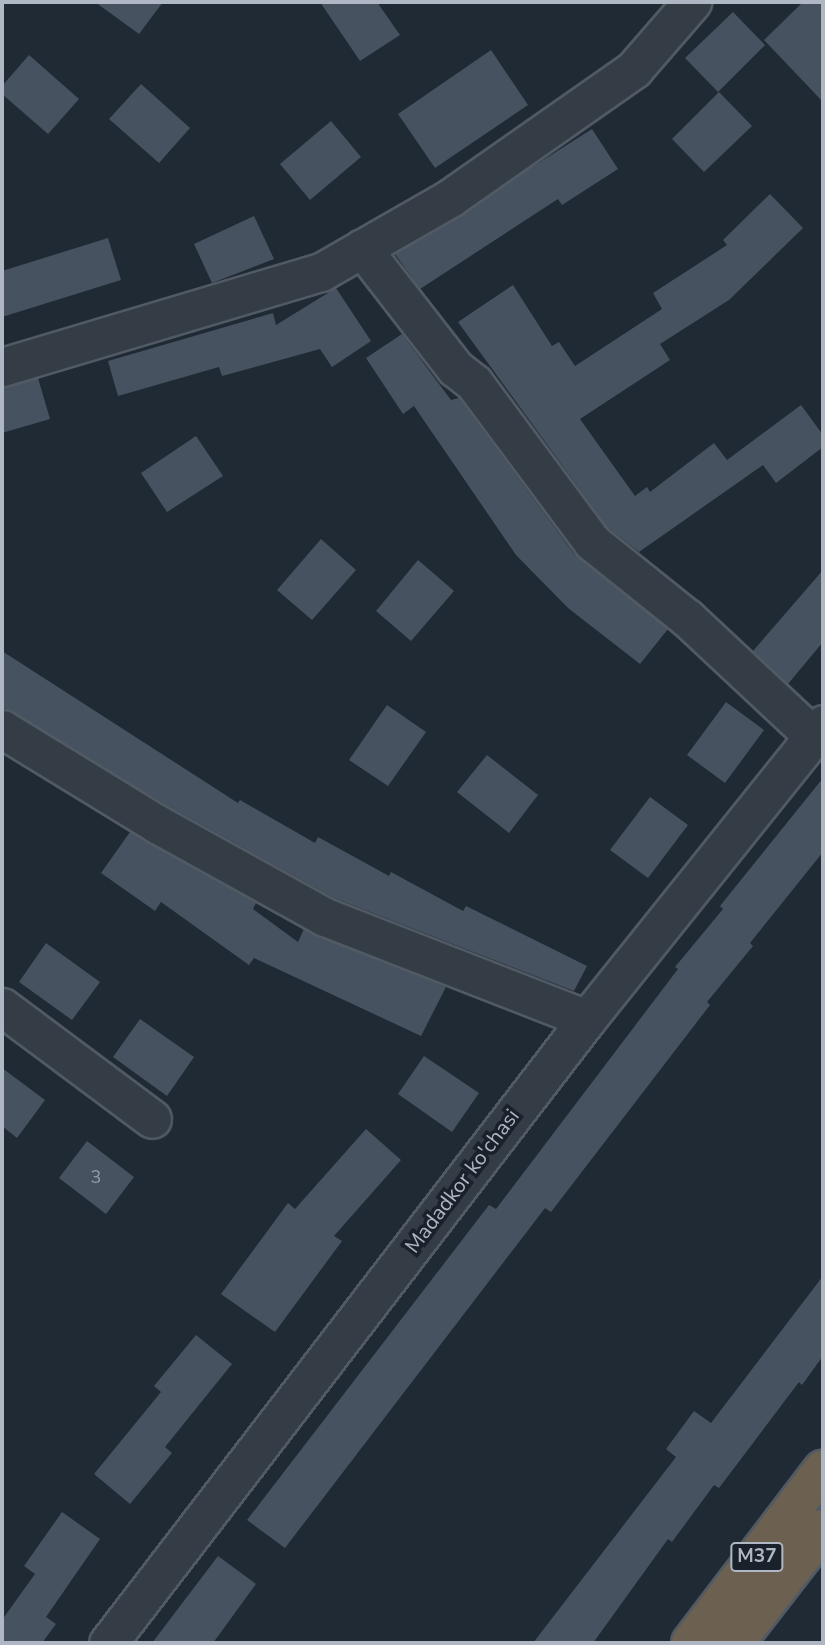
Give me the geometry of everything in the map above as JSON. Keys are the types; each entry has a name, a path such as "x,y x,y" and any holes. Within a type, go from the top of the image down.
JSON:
{"highway":[{"name":"M37","path":"691,1643 821,1479"},
{"name":"M37","path":"735,1643 823,1529"}],"street":[{"path":"2,367 321,272 450,198 634,69 692,2"},
{"path":"362,248 455,368 474,383 592,542 687,618 818,730"},
{"path":"2,729 158,824 325,916 587,1018"},
{"name":"Madadkor ko'chasi","path":"108,1643 587,1018 818,730"},
{"path":"2,1007 152,1119"}],"building":[{"path":"95,2 163,2 139,34"},
{"path":"320,2 377,2 400,35 360,61"},
{"path":"803,2 823,2 823,102 764,40"},
{"path":"733,12 765,45 718,92 685,58"},
{"path":"491,50 528,105 435,168 398,114"},
{"path":"29,55 79,99 48,134 2,94 2,86"},
{"path":"141,84 190,128 159,163 109,119"},
{"path":"719,92 752,126 704,172 672,139"},
{"path":"331,121 361,157 310,200 280,164"},
{"path":"592,129 618,169 562,205 558,199 420,289 395,254"},
{"path":"770,194 803,228 729,300 660,344 670,360 580,419 635,496 647,487 650,492 714,443 727,460 801,405 823,435 823,447 776,483 763,465 639,552 607,527 458,322 513,285 552,346 559,342 575,366 662,309 653,293 727,245 723,240"},
{"path":"254,216 274,259 212,283 194,244"},
{"path":"108,238 121,280 2,317 2,271"},
{"path":"336,288 371,341 332,367 320,349 222,376 219,367 118,396 108,361 273,313 276,325"},
{"path":"402,334 451,400 459,398 575,555 668,629 640,664 568,608 516,555 414,406 403,414 366,358"},
{"path":"38,378 50,419 2,433 2,387"},
{"path":"196,436 223,476 167,512 141,473"},
{"path":"321,539 356,570 312,620 277,590"},
{"path":"418,560 454,591 411,641 376,611"},
{"path":"823,570 823,642 788,684 753,651"},
{"path":"2,651 238,803 240,800 315,843 318,837 389,876 391,872 463,911 466,906 587,966 574,991 334,898 168,806 2,707"},
{"path":"726,702 764,730 725,783 687,755"},
{"path":"387,705 426,732 388,786 349,760"},
{"path":"487,755 538,795 509,833 457,792"},
{"path":"823,778 823,852 750,943 753,946 707,1002 710,1005 551,1212 545,1208 285,1548 247,1520 489,1205 496,1209 678,969 675,967 723,909 720,906"},
{"path":"650,797 688,825 648,878 610,850"},
{"path":"130,832 256,903 253,909 298,942 304,929 446,987 421,1036 254,958 249,965 161,902 155,911 101,873"},
{"path":"46,943 100,982 72,1020 19,982"},
{"path":"140,1019 194,1057 167,1096 113,1057"},
{"path":"424,1056 479,1093 452,1132 398,1094"},
{"path":"2,1068 45,1100 17,1138 2,1126"},
{"path":"366,1129 401,1160 334,1236 342,1241 275,1332 221,1294 288,1203 295,1209"},
{"path":"87,1141 134,1177 106,1214 59,1178"},
{"path":"823,1276 823,1356 802,1385 799,1382 719,1488 714,1485 672,1542 668,1539 593,1643 533,1643 676,1457 666,1449 694,1411 711,1423"},
{"path":"196,1335 232,1364 165,1447 172,1453 130,1504 94,1474 161,1392 154,1386"},
{"path":"62,1512 100,1539 46,1617 56,1624 42,1643 2,1643 2,1620 35,1574 24,1566"},
{"path":"218,1556 256,1584 213,1643 152,1643"}]}
